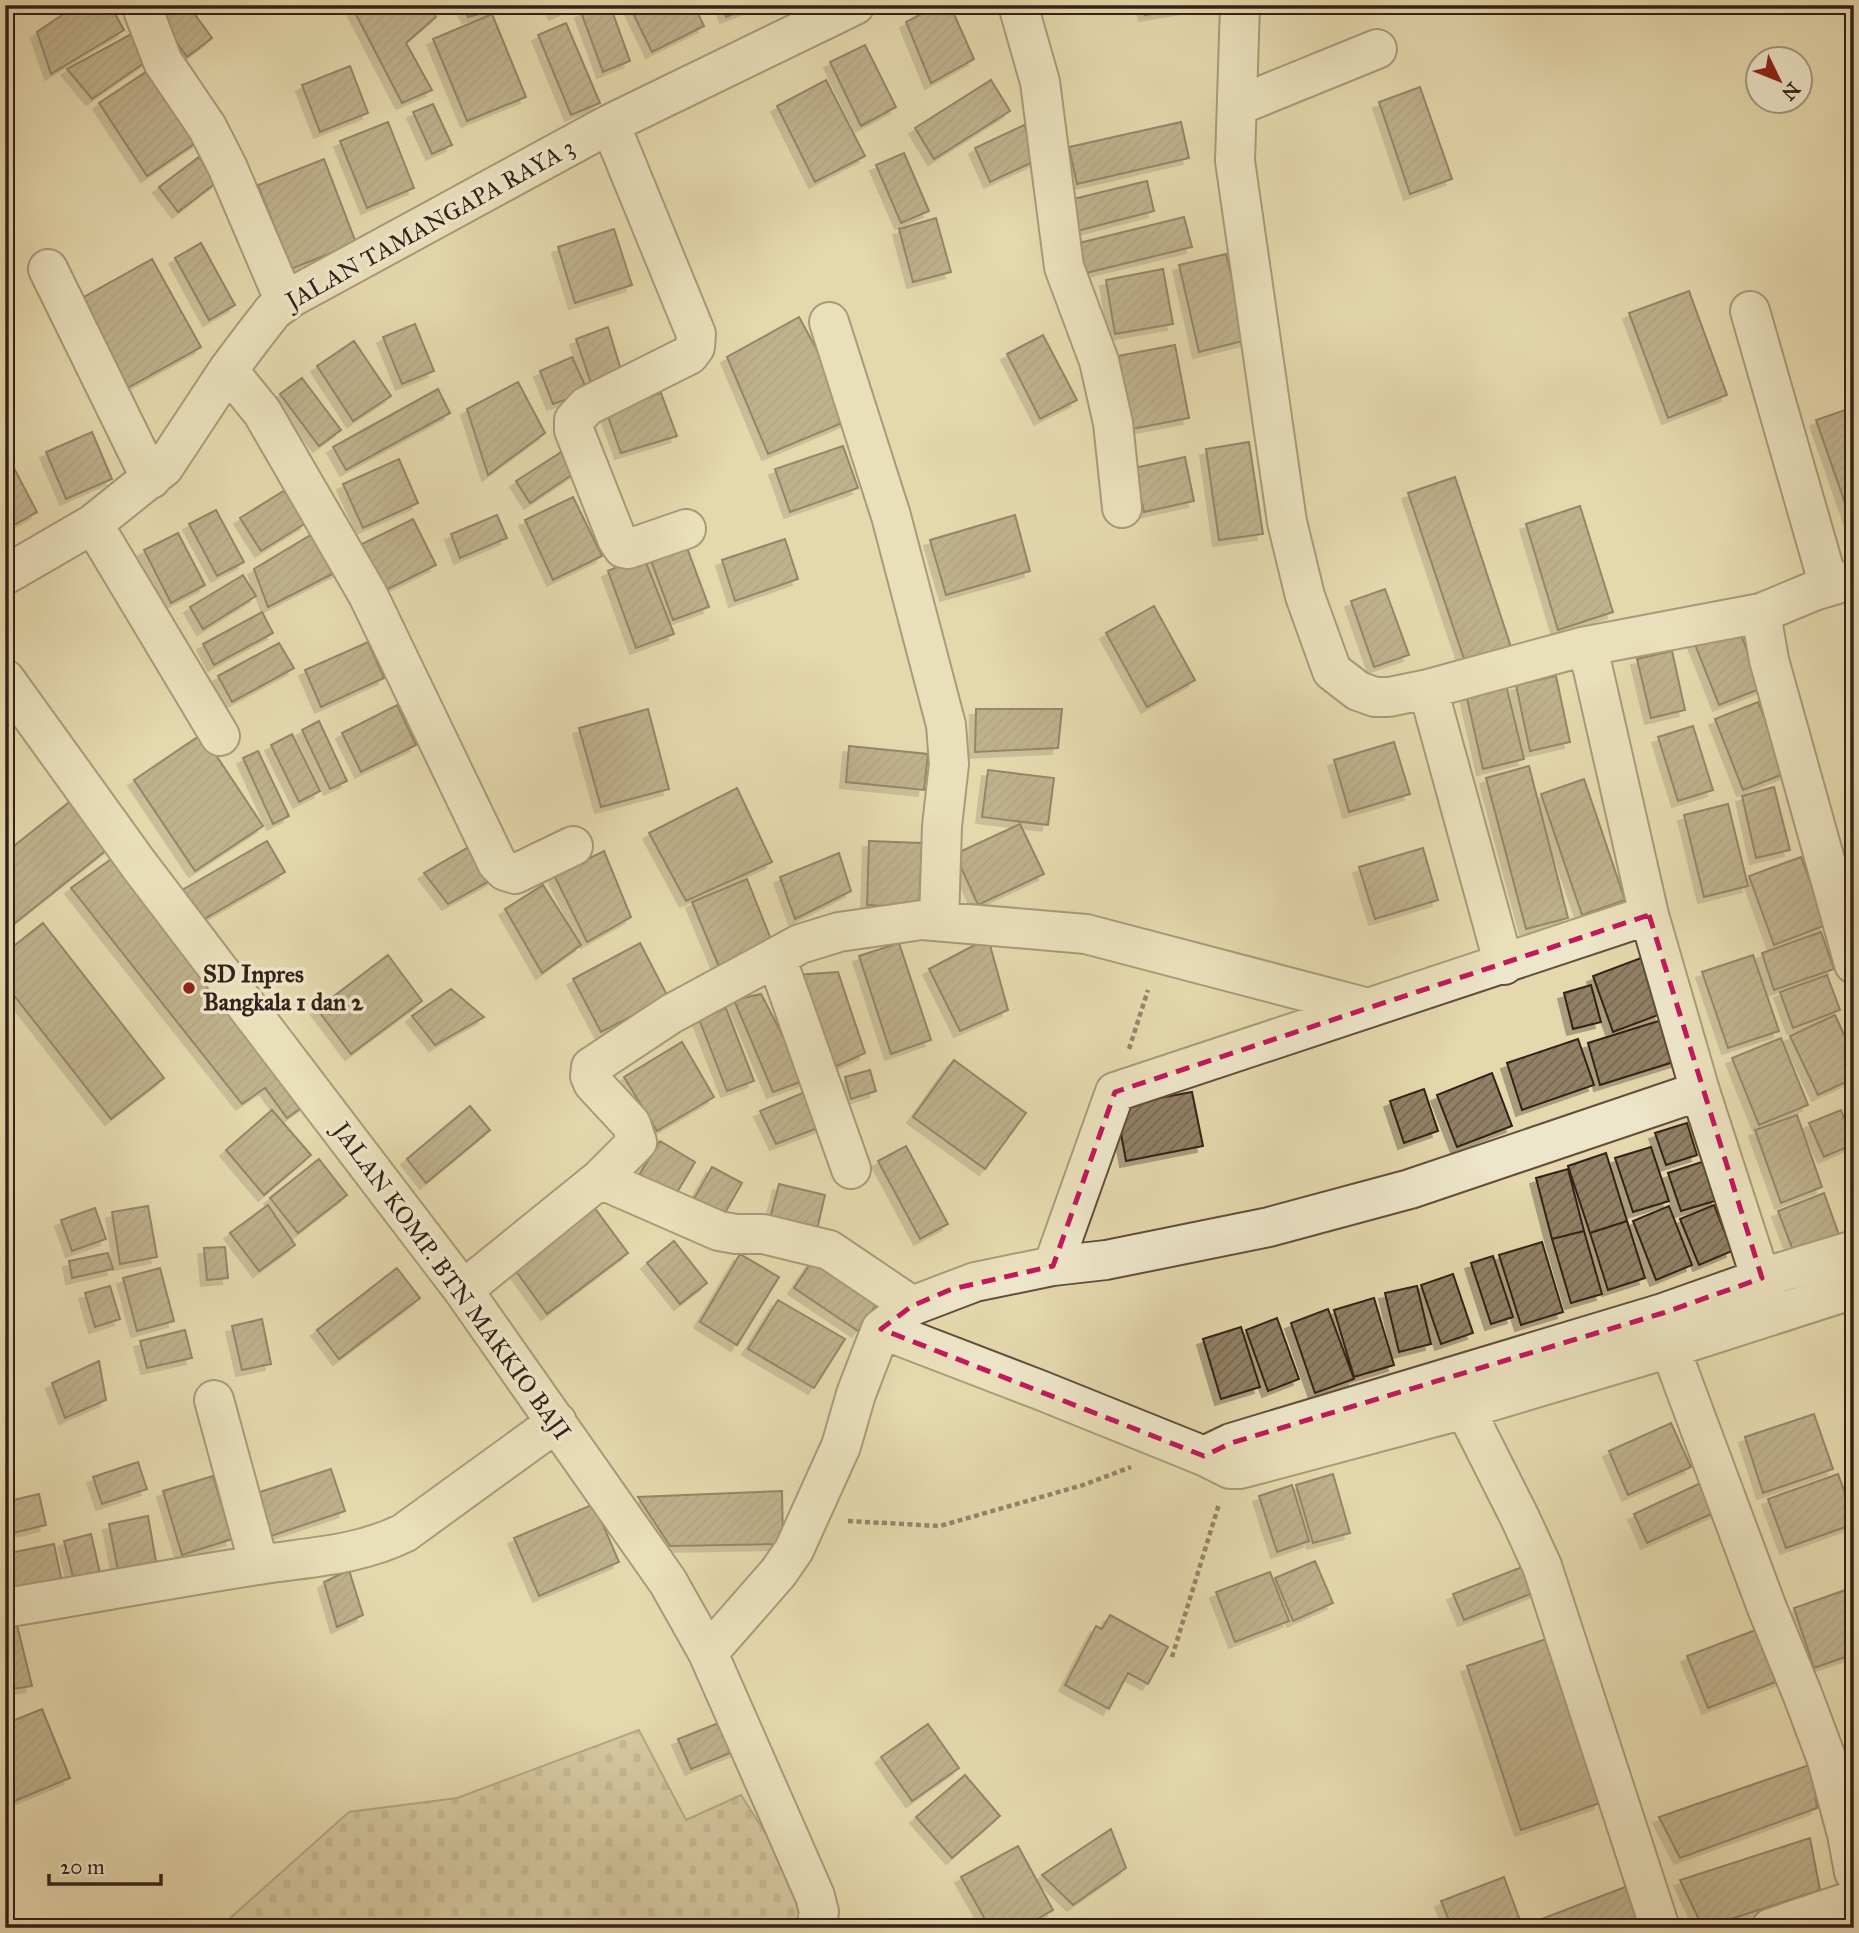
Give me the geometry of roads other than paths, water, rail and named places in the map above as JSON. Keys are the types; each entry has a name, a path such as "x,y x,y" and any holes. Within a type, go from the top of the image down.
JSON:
{"street":[{"path":"141,5 163,62 207,127 227,166 285,302"},
{"name":"JALAN TAMANGAPA RAYA 3","path":"5,575 93,524 164,467 228,370 273,311 285,302 610,124 855,5"},
{"path":"1018,5 1040,82 1064,267 1099,360 1112,422 1122,508"},
{"path":"1240,5 1235,161 1284,508 1305,596 1322,651 1332,671 1358,691 1376,697 1389,697 1427,689 1582,646 1761,613 1842,582 1750,311"},
{"path":"1237,106 1377,49"},
{"path":"610,124 696,334 696,342 690,355 587,406 574,420 574,430 623,548 628,549 686,529"},
{"path":"48,269 151,479"},
{"path":"829,321 891,516 946,725 949,764 942,826 939,921"},
{"path":"228,370 262,412 368,595 497,863 505,871 515,874 573,846"},
{"path":"93,524 220,736"},
{"path":"1761,613 1769,660 1854,964"},
{"path":"1582,646 1592,666 1649,915 1700,1091 1767,1296"},
{"name":"JALAN KOMP. BTN MAKKIO BAJI","path":"5,679 139,865 463,1290 668,1582 708,1654 815,1896 819,1912 816,1928"},
{"path":"1427,689 1504,965"},
{"path":"1053,1266 1115,1092 1649,915"},
{"path":"463,1290 600,1178 637,1142 631,1124 593,1083 590,1076 591,1067 671,1014 800,944 839,932 922,920 1086,934 1368,1008"},
{"path":"776,957 851,1168"},
{"path":"708,1654 778,1573 794,1550 841,1446 856,1394 881,1329 912,1306 975,1282 1053,1266 1106,1261 1269,1227 1410,1189 1700,1091"},
{"path":"600,1178 719,1231 778,1237 829,1250 912,1306"},
{"path":"881,1329 1206,1458 1240,1469 1465,1409 1670,1348 1854,1250"},
{"path":"1206,1458 1231,1443 1663,1313 1767,1296 1854,1289"},
{"path":"1670,1348 1827,1760 1847,1834 1854,1872"},
{"path":"214,1400 259,1565"},
{"path":"1465,1409 1521,1518 1542,1566 1660,1928"},
{"path":"5,1608 259,1565 354,1552 379,1545 404,1533 557,1422"},
{"path":"1771,1928 1854,1900"}],"place":[{"name":"SD Inpres Bangkala 1 dan 2","path":"189,988"}]}
